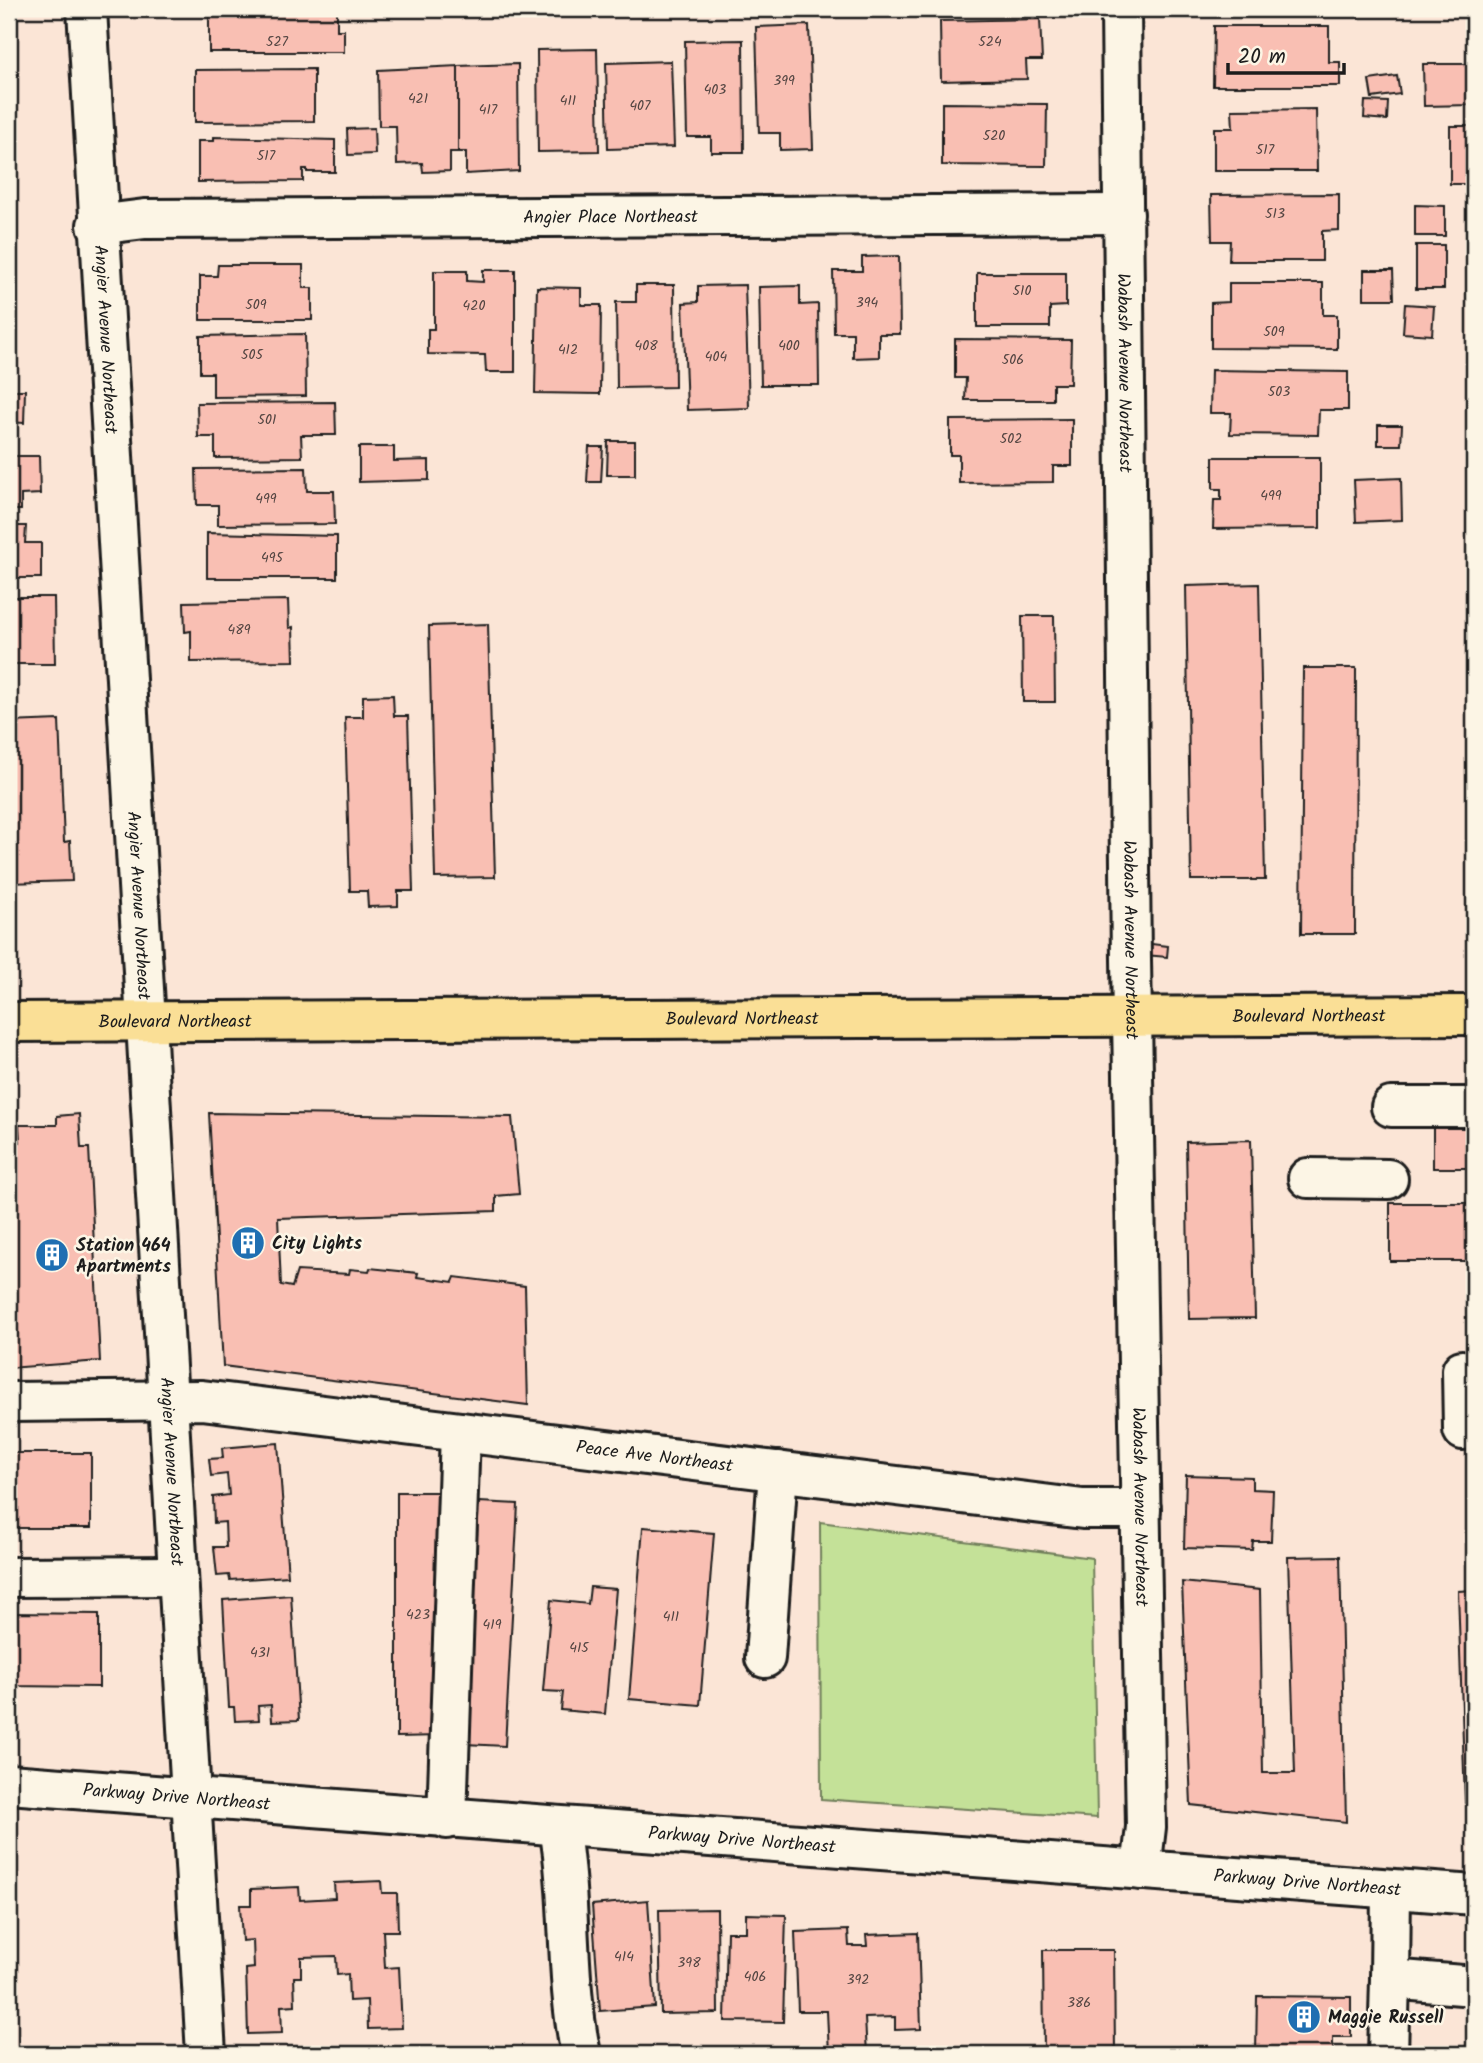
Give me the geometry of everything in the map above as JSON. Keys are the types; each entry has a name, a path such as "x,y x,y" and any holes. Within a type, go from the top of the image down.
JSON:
{"main road":[{"name":"Boulevard Northeast","path":"9,1022 1474,1015"}],"street":[{"name":"Angier Avenue Northeast","path":"87,9 97,225 206,2054"},
{"name":"Wabash Avenue Northeast","path":"1121,9 1132,1016 1146,1828 1141,1870"},
{"name":"Angier Place Northeast","path":"97,225 159,219 1124,214"},
{"path":"1391,1107 1474,1107"},
{"path":"1308,1178 1388,1179"},
{"path":"1462,1370 1463,1430"},
{"name":"Peace Ave Northeast","path":"9,1402 202,1400 1083,1509 1141,1509"},
{"path":"447,1819 460,1432"},
{"path":"765,1658 778,1471"},
{"path":"9,1577 177,1576"},
{"name":"Parkway Drive Northeast","path":"9,1784 192,1800 1474,1895"},
{"path":"559,1827 565,1862 575,2025 581,2054"},
{"path":"1388,2054 1391,1889"},
{"path":"1390,1979 1474,1986"}],"green space":[{"path":"820,1522 1092,1558 1097,1818 821,1799"}],"building":[{"path":"209,9 337,9 337,30 344,30 344,52 209,52"},
{"path":"1040,19 1042,60 1026,60 1027,79 941,81 940,21"},
{"path":"809,25 813,149 780,150 780,133 759,133 756,27"},
{"path":"1214,26 1329,26 1329,62 1340,62 1340,86 1213,86"},
{"path":"743,40 744,152 711,152 711,137 687,137 685,41"},
{"path":"597,49 599,151 538,152 537,50"},
{"path":"671,61 674,147 608,149 606,63"},
{"path":"518,64 519,171 466,174 466,152 458,152 458,66"},
{"path":"1423,64 1472,64 1472,105 1424,106"},
{"path":"458,66 458,152 450,152 450,171 423,172 422,163 397,164 396,126 379,126 378,70"},
{"path":"314,69 314,121 195,122 195,70"},
{"path":"1397,76 1400,94 1372,98 1369,80"},
{"path":"1365,101 1388,102 1387,120 1364,118"},
{"path":"942,103 1047,104 1046,166 942,165"},
{"path":"1316,109 1317,171 1214,171 1214,128 1233,128 1232,110"},
{"path":"9,121 12,121 12,161 9,161"},
{"path":"1450,126 1474,126 1474,184 1450,184"},
{"path":"374,128 375,154 348,155 347,129"},
{"path":"214,137 335,140 335,172 307,172 307,169 303,169 303,181 198,182 198,141 214,141"},
{"path":"1339,194 1339,230 1322,231 1322,261 1229,261 1230,241 1212,241 1211,195"},
{"path":"1415,205 1445,206 1445,236 1415,236"},
{"path":"1416,245 1444,245 1444,289 1416,289"},
{"path":"9,255 13,255 15,288 9,288"},
{"path":"899,256 900,334 879,334 879,357 853,358 853,333 834,333 833,271 862,271 862,257"},
{"path":"218,265 303,265 303,288 312,288 312,320 200,320 200,276 217,276"},
{"path":"483,270 515,270 515,372 486,372 485,355 428,354 428,329 434,329 434,271 467,271 467,281 483,282"},
{"path":"1364,270 1393,270 1394,299 1364,299"},
{"path":"977,273 1066,273 1066,306 1050,307 1050,327 977,327"},
{"path":"1229,283 1323,283 1323,315 1337,315 1337,349 1211,348 1211,303 1229,302"},
{"path":"636,285 674,285 675,387 617,388 616,302 636,302"},
{"path":"745,285 749,408 687,410 683,303 698,302 698,286"},
{"path":"800,286 800,305 818,304 819,385 761,385 759,287"},
{"path":"537,287 581,288 581,305 601,305 600,394 535,393"},
{"path":"1405,304 1434,306 1432,335 1403,333"},
{"path":"11,333 12,368 9,368"},
{"path":"305,334 306,396 213,397 213,373 200,373 200,336"},
{"path":"955,339 1071,340 1070,384 1053,384 1053,400 965,400 966,378 955,378"},
{"path":"1211,370 1348,372 1348,410 1319,410 1318,435 1230,434 1231,413 1210,413"},
{"path":"9,390 25,390 24,423 10,422 10,454"},
{"path":"335,402 336,435 301,435 302,457 215,458 215,437 198,437 197,403"},
{"path":"1072,419 1072,466 1053,466 1053,482 959,483 959,455 950,455 950,420"},
{"path":"1378,425 1402,425 1401,445 1378,445"},
{"path":"608,441 635,441 635,475 607,475"},
{"path":"359,447 394,447 394,461 429,460 429,480 359,482"},
{"path":"589,447 603,447 601,482 587,482"},
{"path":"9,456 39,456 40,494 21,495 21,510 9,510"},
{"path":"1213,457 1320,457 1320,528 1213,529 1214,500 1221,500 1221,489 1213,489"},
{"path":"306,468 307,491 334,491 335,524 218,525 218,505 197,505 196,469"},
{"path":"1401,478 1402,520 1356,522 1354,480"},
{"path":"9,526 26,526 25,543 41,543 41,578 9,578"},
{"path":"207,533 337,536 337,578 207,578"},
{"path":"1259,584 1265,880 1191,880 1186,586"},
{"path":"9,597 54,597 55,664 9,664"},
{"path":"288,600 289,628 293,627 294,661 191,662 191,631 185,632 184,602"},
{"path":"1022,616 1054,616 1055,702 1023,702"},
{"path":"488,624 495,877 435,878 429,626"},
{"path":"1303,668 1356,668 1355,934 1301,934"},
{"path":"393,695 394,716 408,716 413,891 398,891 398,906 368,907 367,891 350,891 345,717 363,717 363,696"},
{"path":"59,720 64,842 70,841 72,881 9,883 9,722"},
{"path":"1136,942 1168,946 1167,957 1134,954"},
{"name":"City Lights","path":"209,1113 512,1117 519,1194 496,1196 496,1211 278,1218 281,1285 292,1287 297,1271 349,1274 350,1269 369,1271 370,1268 418,1273 417,1277 453,1282 455,1277 525,1286 528,1405 223,1366"},
{"name":"Station 464 Apartments","path":"79,1114 81,1148 89,1148 100,1361 9,1368 9,1143 20,1142 19,1125 57,1125 57,1116"},
{"path":"1433,1124 1474,1124 1474,1168 1433,1168"},
{"path":"1251,1140 1255,1318 1189,1319 1186,1142"},
{"path":"1390,1203 1474,1203 1474,1261 1390,1261"},
{"path":"278,1443 288,1576 230,1580 229,1575 217,1576 214,1547 226,1547 225,1522 214,1523 213,1497 229,1495 227,1474 211,1476 209,1459 223,1458 222,1448"},
{"path":"9,1453 91,1453 91,1528 9,1528"},
{"path":"1186,1475 1252,1477 1252,1489 1273,1490 1271,1541 1253,1541 1252,1550 1184,1548"},
{"path":"397,1492 438,1492 439,1736 397,1737"},
{"path":"479,1502 518,1504 505,1746 465,1744"},
{"path":"643,1527 714,1533 700,1705 629,1699"},
{"path":"1340,1556 1346,1822 1191,1805 1182,1582 1260,1590 1263,1773 1295,1773 1288,1557"},
{"path":"590,1587 616,1589 605,1714 561,1710 563,1692 543,1691 551,1600 588,1604"},
{"path":"1474,1590 1474,1802 1465,1803 1458,1591"},
{"path":"291,1595 299,1720 272,1721 271,1705 258,1706 259,1720 235,1721 234,1707 229,1707 223,1600"},
{"path":"9,1613 99,1614 99,1687 9,1686"},
{"path":"381,1881 382,1893 397,1893 398,1931 383,1931 385,1968 399,1967 402,2028 368,2029 367,2000 349,2001 348,1974 337,1975 336,1956 301,1957 301,1977 294,1977 295,2005 281,2006 282,2033 248,2034 246,1969 254,1968 253,1940 242,1941 240,1905 251,1905 251,1889 299,1887 300,1900 335,1898 334,1883"},
{"path":"648,1900 655,2007 600,2011 592,1905"},
{"path":"717,1909 718,2013 661,2014 659,1910"},
{"path":"746,1914 786,1915 783,2022 725,2021 727,1932 746,1932"},
{"path":"848,1930 849,1946 867,1946 866,1935 918,1933 921,2029 895,2030 895,2017 865,2018 867,2054 829,2054 827,2011 798,2011 795,1932"},
{"path":"1043,1950 1114,1950 1115,2054 1044,2054"},
{"name":"Maggie Russell","path":"1257,1996 1351,1997 1351,2037 1333,2037 1333,2054 1256,2054"}],"place":[{"name":"City Lights","path":"248,1243"},
{"name":"Station 464 Apartments","path":"52,1255"},
{"name":"Maggie Russell","path":"1304,2017"}]}
